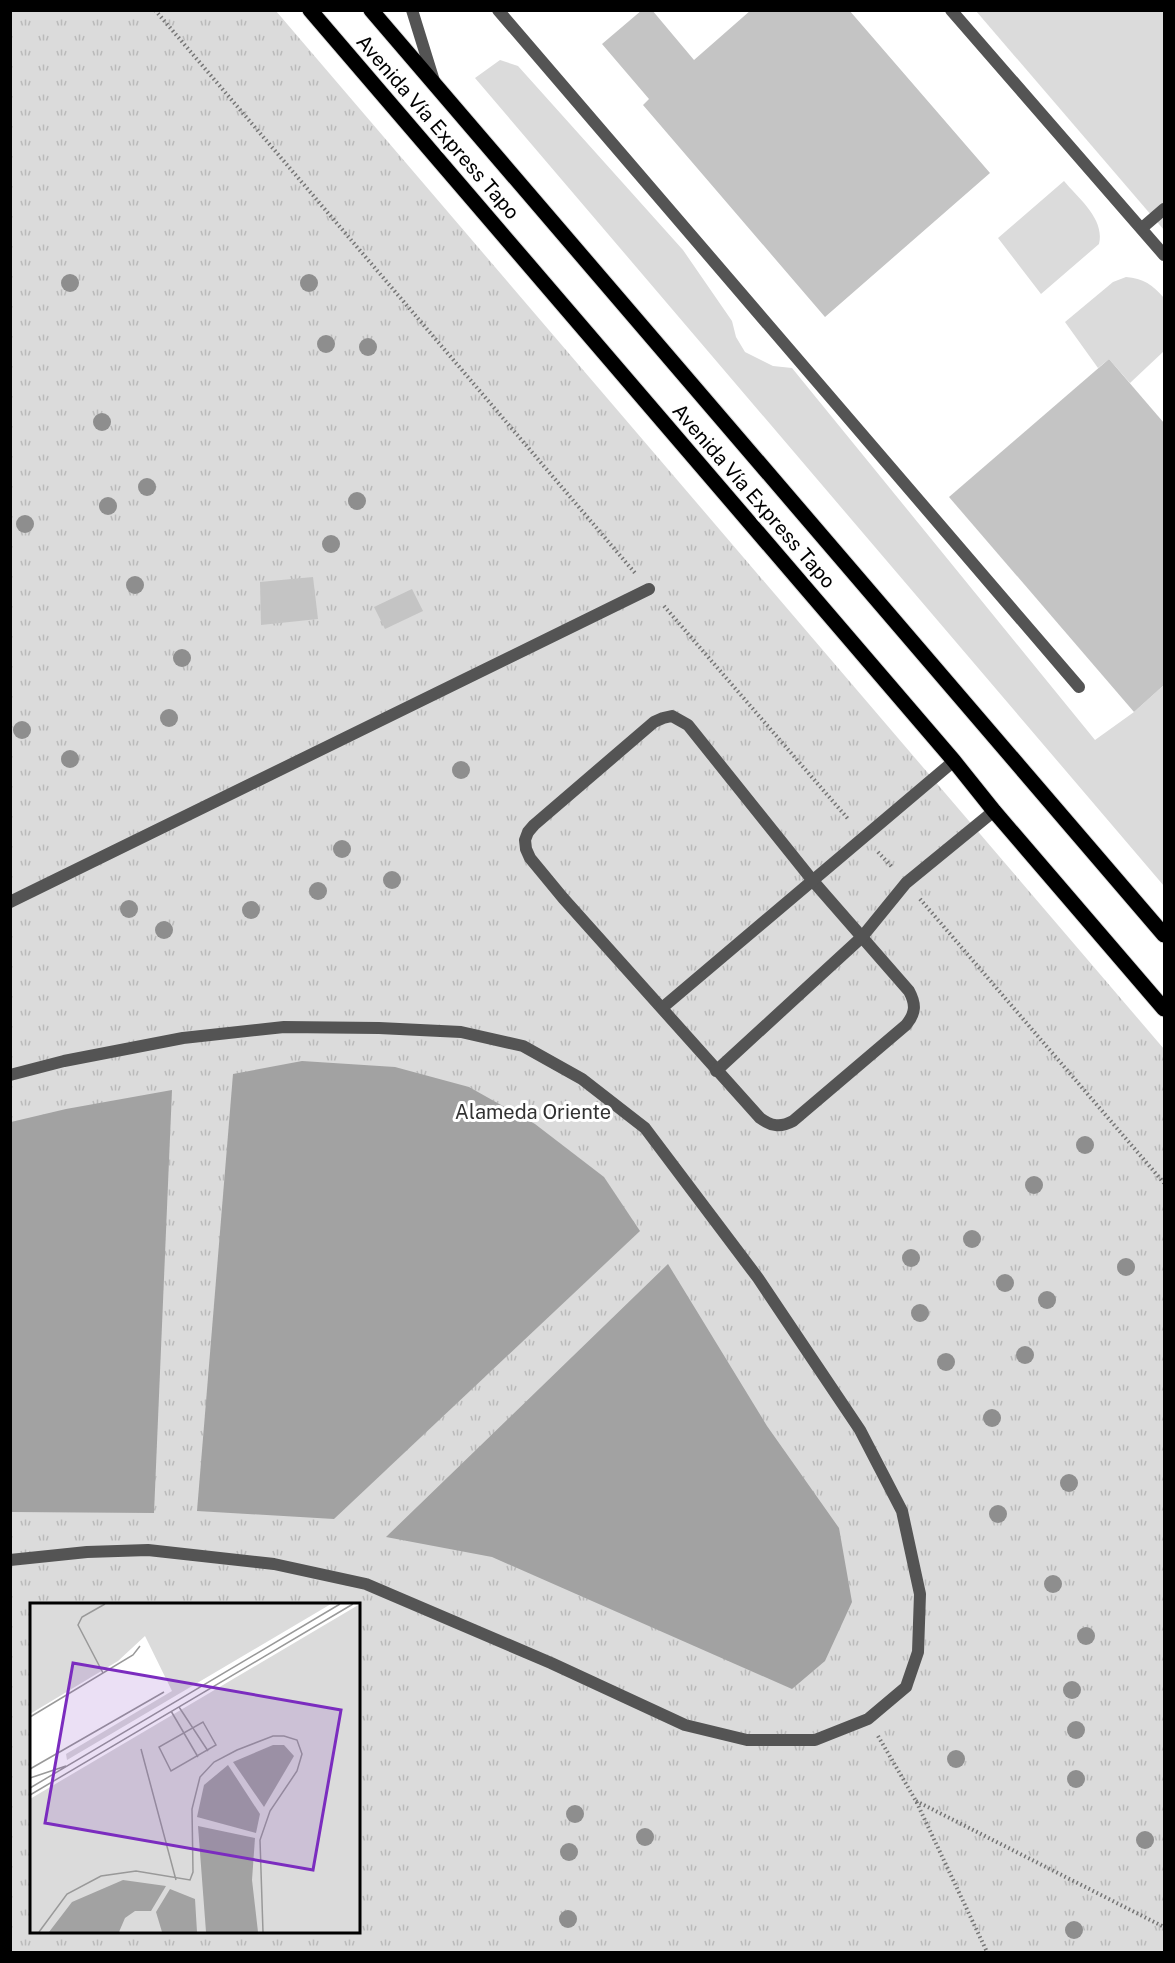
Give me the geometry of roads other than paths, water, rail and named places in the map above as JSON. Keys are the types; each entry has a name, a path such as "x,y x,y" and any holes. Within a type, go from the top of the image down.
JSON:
{"main road":[{"name":"Avenida Vía Express Tapo","path":"310,10 1164,1009"},
{"name":"Avenida Vía Express Tapo","path":"371,10 1164,935"}],"lane":[{"path":"412,10 435,85"},
{"path":"498,10 1079,687"},
{"path":"951,10 1164,255"},
{"path":"1142,228 1164,209"},
{"path":"10,902 649,589"},
{"path":"672,716 688,725 813,881 909,991 915,1009 913,1018 906,1025 785,1125 776,1126 767,1124 760,1118 716,1071 563,898 530,858 525,840 534,825 646,729 663,718 672,716"},
{"path":"662,1008 954,761"},
{"path":"716,1071 862,937 906,883 994,811"},
{"path":"10,1075 64,1061 183,1038 284,1027 461,1032 523,1046 582,1079 645,1128 758,1278 860,1430 902,1511 920,1594 918,1652 906,1687 868,1719 815,1740 747,1740 685,1725 551,1663 366,1584 274,1564 148,1550 87,1552 10,1560"}],"park label":[{"name":"Alameda Oriente","path":"533,1112"}]}
